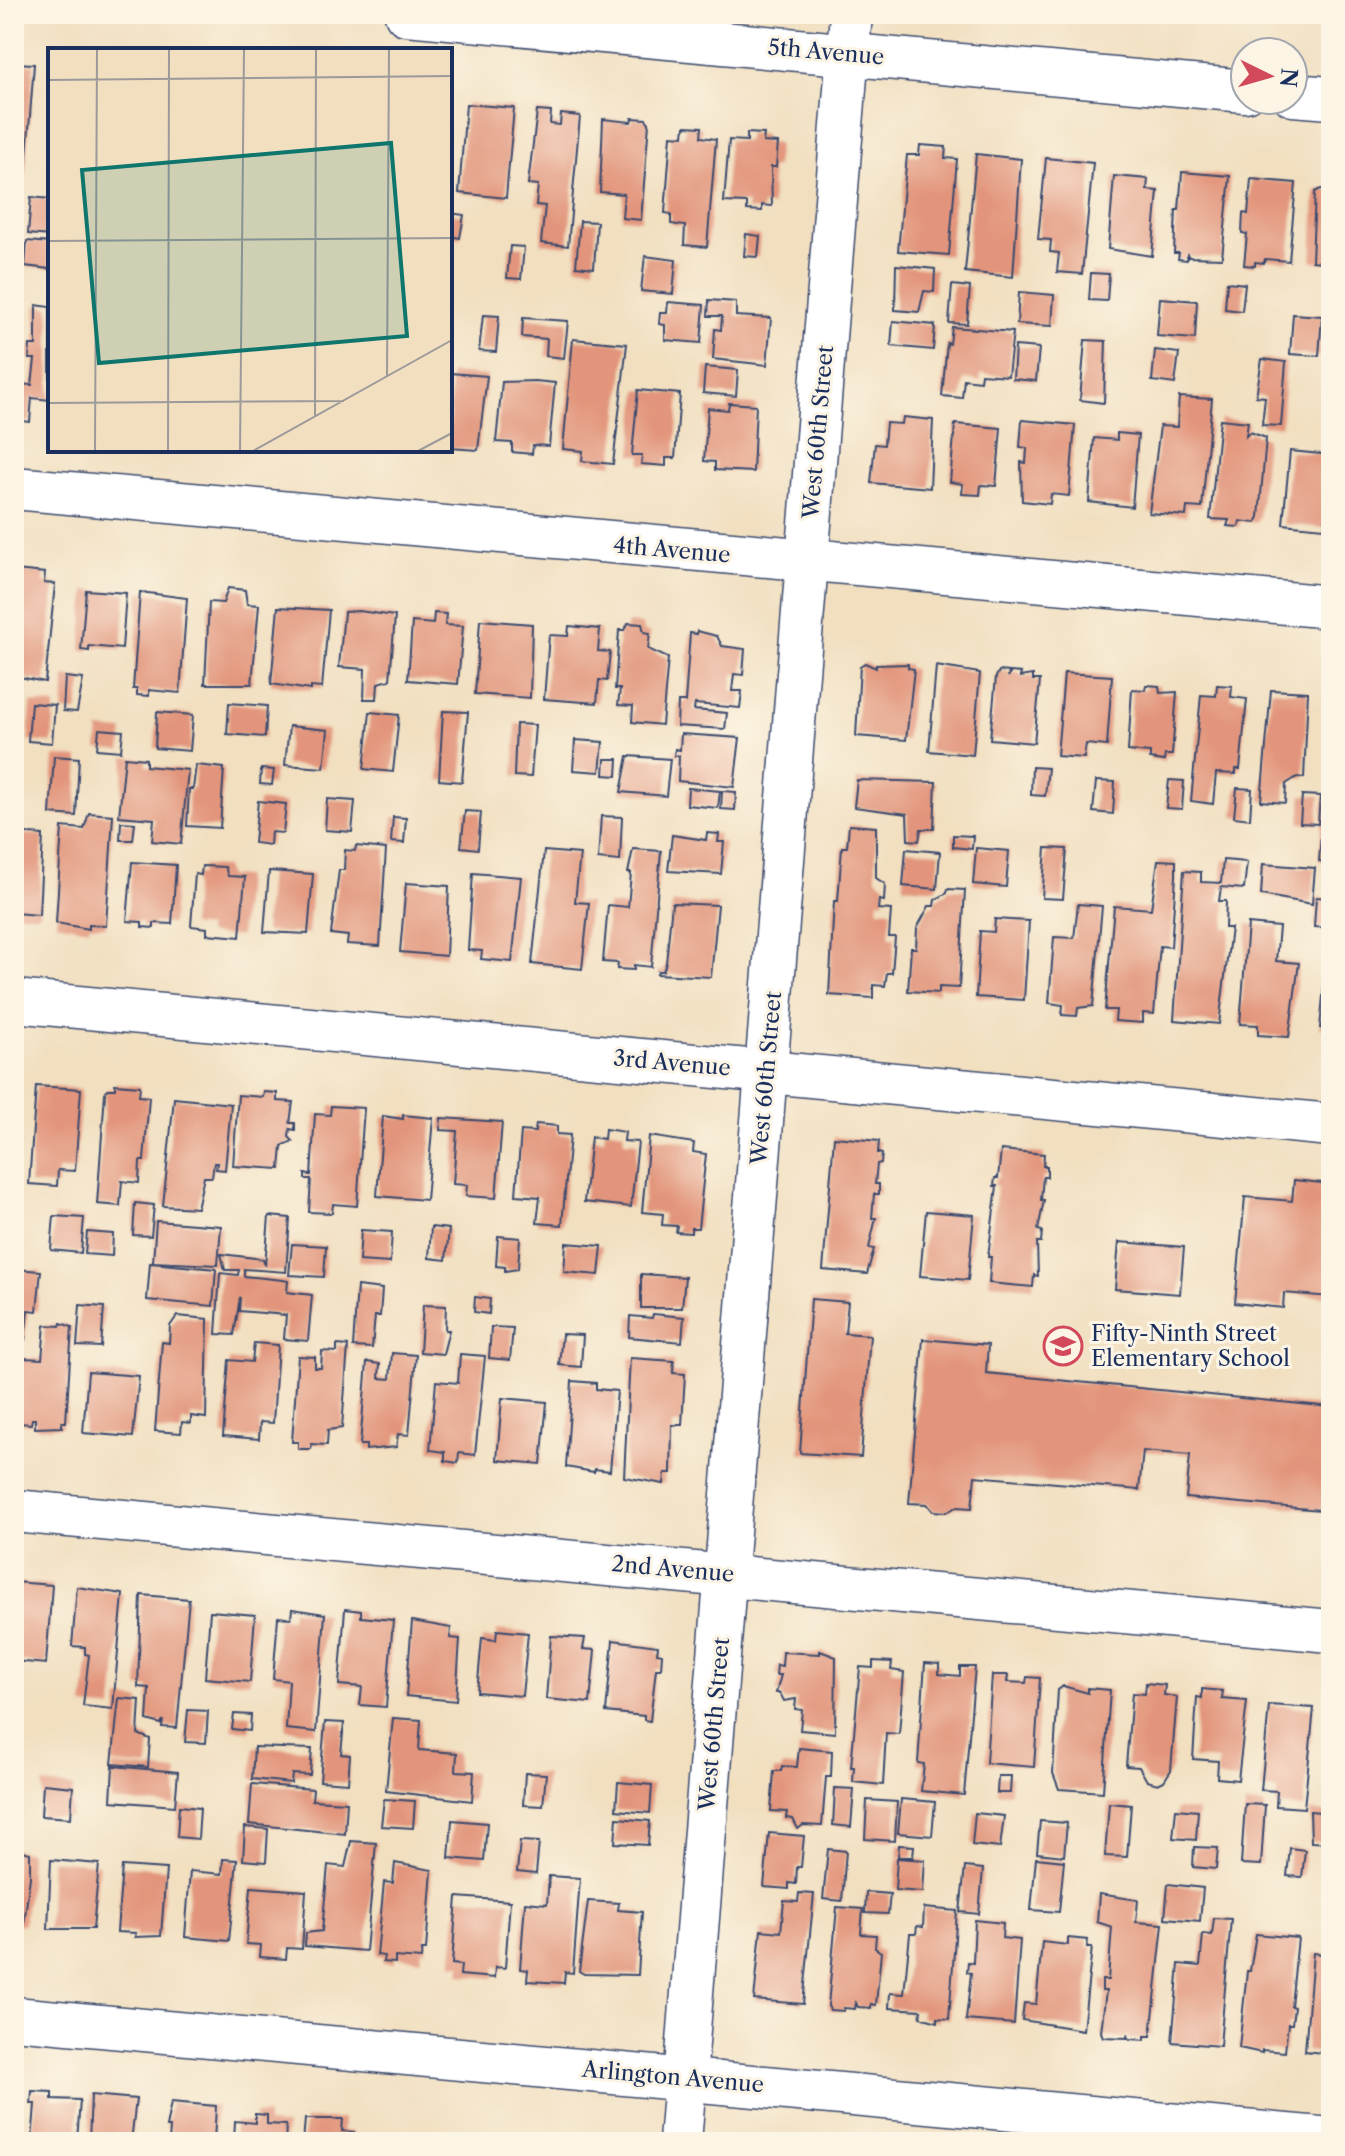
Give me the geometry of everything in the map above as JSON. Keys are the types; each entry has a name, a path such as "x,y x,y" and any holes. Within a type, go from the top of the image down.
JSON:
{"street":[{"name":"5th Avenue","path":"406,14 850,34 1229,89"},
{"name":"West 60th Street","path":"680,2142 850,34"},
{"path":"1309,96 1331,98"},
{"name":"4th Avenue","path":"14,488 807,563 1331,607"},
{"name":"3rd Avenue","path":"14,1001 1331,1125"},
{"name":"2nd Avenue","path":"14,1511 1331,1631"},
{"name":"Arlington Avenue","path":"14,2018 1331,2139"}],"building":[{"path":"1287,14 1310,14 1310,20 1287,18"},
{"path":"14,63 34,64 25,180 14,179"},
{"path":"466,104 514,108 506,198 459,193"},
{"path":"537,111 551,112 550,124 560,125 561,114 580,116 568,246 541,243 545,206 536,205 538,185 528,184"},
{"path":"632,118 646,119 649,123 641,220 622,218 624,194 600,192 603,119 631,122"},
{"path":"685,126 702,127 701,137 716,139 707,247 684,245 685,226 671,224 671,214 665,213 671,135 684,136"},
{"path":"747,133 764,134 763,142 778,143 776,167 771,167 772,206 762,205 762,211 747,210 747,203 724,202 729,140 747,141"},
{"path":"920,145 946,147 945,158 957,159 949,255 898,251 907,155 919,155"},
{"path":"976,154 1021,159 1013,277 965,272"},
{"path":"1046,158 1093,163 1082,274 1057,272 1059,253 1050,252 1051,240 1038,239"},
{"path":"1182,172 1230,176 1222,258 1189,257 1187,254 1187,260 1178,259 1179,253 1174,253"},
{"path":"1114,176 1148,179 1147,190 1158,191 1152,256 1108,249"},
{"path":"1251,179 1296,183 1289,261 1265,259 1264,263 1255,262 1255,266 1244,265 1247,234 1242,233 1243,213 1248,214"},
{"path":"1331,190 1331,263 1312,261 1315,192"},
{"path":"31,197 48,199 48,236 28,234"},
{"path":"452,213 464,215 460,238 452,236"},
{"path":"580,221 597,222 594,268 576,266"},
{"path":"746,234 760,236 758,257 744,256"},
{"path":"27,241 48,243 48,269 25,266"},
{"path":"510,246 524,247 521,279 507,278"},
{"path":"645,256 676,260 673,294 641,291"},
{"path":"896,265 935,269 934,292 924,291 919,312 895,310"},
{"path":"1091,273 1109,274 1107,301 1089,300"},
{"path":"1227,282 1245,284 1242,311 1225,309"},
{"path":"952,285 970,287 967,324 949,323"},
{"path":"1019,292 1054,295 1052,326 1017,324"},
{"path":"1160,298 1197,301 1195,339 1157,336"},
{"path":"709,300 736,302 736,316 771,318 767,365 713,359 715,329 721,330 722,316 708,316"},
{"path":"668,302 704,305 701,343 665,340 665,325 659,324 660,313 667,313"},
{"path":"36,305 48,307 48,400 32,398 30,422 14,420 15,384 32,385 35,359 29,359 30,345 36,345"},
{"path":"1293,314 1322,316 1319,356 1290,354"},
{"path":"483,315 499,316 496,352 479,351"},
{"path":"523,318 568,321 564,358 546,356 547,339 522,337"},
{"path":"893,321 935,325 933,350 891,346"},
{"path":"952,327 1013,332 1008,376 981,374 980,381 964,379 962,398 942,396 947,343 950,344"},
{"path":"573,339 627,344 613,464 582,461 583,451 563,449"},
{"path":"1085,340 1106,341 1104,403 1080,400"},
{"path":"1015,346 1039,348 1036,381 1013,379"},
{"path":"1155,350 1179,353 1175,384 1152,381"},
{"path":"1262,359 1286,362 1281,426 1262,425 1265,397 1256,396"},
{"path":"705,367 738,370 736,396 703,393"},
{"path":"452,373 487,376 478,450 452,448"},
{"path":"502,382 555,383 549,446 533,445 532,454 512,452 512,443 496,442"},
{"path":"638,390 680,394 675,458 666,458 666,466 641,464 642,455 632,455"},
{"path":"1179,397 1212,399 1202,508 1187,507 1186,516 1149,513 1160,426 1177,427"},
{"path":"729,403 756,405 753,472 715,470 715,462 704,461 708,408 728,410"},
{"path":"903,417 933,420 930,488 871,483 875,444 884,445 886,423 902,424"},
{"path":"1220,419 1248,422 1246,436 1250,432 1266,438 1256,523 1240,521 1239,527 1227,526 1229,520 1210,519"},
{"path":"1022,420 1075,425 1069,496 1051,494 1050,504 1022,501 1021,462 1026,463 1027,448 1020,447"},
{"path":"955,424 1001,428 996,486 981,485 980,495 962,494 963,484 950,482"},
{"path":"1117,433 1138,435 1132,507 1089,502 1094,438 1117,440"},
{"path":"1290,451 1331,455 1331,489 1324,528 1283,524"},
{"path":"15,570 45,573 44,583 55,584 45,682 14,676"},
{"path":"228,588 245,590 247,604 259,605 252,684 205,684 209,602 223,603"},
{"path":"86,590 126,593 122,649 89,646 89,651 81,650"},
{"path":"140,592 187,598 180,693 149,690 149,696 137,695 137,689 133,689"},
{"path":"278,607 329,610 322,688 311,687 311,690 271,684"},
{"path":"344,612 395,616 390,680 378,683 377,699 364,699 365,669 339,667"},
{"path":"434,613 446,614 445,625 463,626 458,684 408,680 412,622 433,624"},
{"path":"480,620 532,624 530,698 475,694"},
{"path":"628,623 642,624 644,632 650,633 648,649 668,658 662,725 632,722 633,706 618,705 620,689 615,689 619,630 625,630"},
{"path":"569,626 600,629 598,651 610,652 607,681 599,680 597,703 544,699 549,635 568,636"},
{"path":"697,631 717,636 722,646 745,649 743,675 734,674 732,691 742,691 740,708 695,704 694,710 727,713 725,729 677,726 678,702 685,702 690,633 697,634"},
{"path":"865,663 876,668 876,665 908,664 908,668 914,669 906,740 856,736 860,666"},
{"path":"936,666 980,673 973,755 929,751"},
{"path":"999,671 1009,672 1008,677 1011,672 1021,673 1020,677 1033,675 1033,680 1040,680 1034,743 990,739"},
{"path":"1064,673 1112,676 1107,746 1086,744 1084,758 1057,756"},
{"path":"65,677 83,679 77,712 63,711"},
{"path":"1146,685 1159,686 1160,693 1177,692 1172,755 1165,755 1164,761 1150,759 1150,753 1128,751 1132,689 1145,690"},
{"path":"1217,685 1232,686 1231,697 1247,699 1240,769 1236,769 1236,774 1216,773 1213,804 1191,801 1201,695 1216,696"},
{"path":"1271,690 1308,692 1304,778 1297,777 1286,784 1285,803 1261,801"},
{"path":"31,703 55,705 52,743 28,741"},
{"path":"229,703 267,706 265,737 227,734"},
{"path":"443,711 468,712 462,782 439,780"},
{"path":"157,712 193,715 190,751 155,748"},
{"path":"370,712 399,715 393,772 364,769"},
{"path":"516,724 535,725 531,777 514,776"},
{"path":"289,726 328,730 324,768 285,765"},
{"path":"99,729 123,731 121,751 97,749"},
{"path":"681,734 740,738 734,787 678,781 679,756 674,756 675,749 680,750"},
{"path":"575,740 603,742 600,772 573,770"},
{"path":"54,756 79,758 76,816 50,814"},
{"path":"628,756 670,759 666,796 621,792"},
{"path":"125,757 146,759 146,766 188,770 181,844 152,841 154,819 119,816"},
{"path":"605,759 618,759 617,776 604,775"},
{"path":"196,765 224,768 220,828 187,826 189,789 193,789"},
{"path":"1032,767 1048,768 1045,796 1031,795"},
{"path":"261,769 274,770 272,785 260,784"},
{"path":"857,780 936,782 934,829 921,829 919,841 908,840 907,814 854,807"},
{"path":"1169,780 1184,781 1182,809 1166,808"},
{"path":"1096,781 1115,782 1113,814 1093,812"},
{"path":"688,788 720,791 718,808 687,805"},
{"path":"1237,788 1252,789 1250,819 1234,817"},
{"path":"722,791 736,792 735,810 721,809"},
{"path":"1302,795 1320,796 1318,824 1300,823"},
{"path":"1324,796 1331,797 1331,862 1319,861"},
{"path":"327,799 355,801 352,832 325,830"},
{"path":"258,801 286,804 283,833 271,832 270,845 254,843"},
{"path":"465,811 481,812 478,849 461,847"},
{"path":"89,813 113,815 106,926 89,925 89,929 56,923 62,827 84,829"},
{"path":"601,816 622,817 620,861 598,859"},
{"path":"393,817 406,818 404,843 391,842"},
{"path":"121,822 135,823 133,840 120,840"},
{"path":"849,825 876,827 876,878 885,884 884,901 879,900 878,909 891,910 889,937 895,937 892,973 887,973 885,986 873,985 873,998 829,995 834,901 838,901 842,847 847,847"},
{"path":"14,833 43,835 39,915 14,913"},
{"path":"707,833 719,834 718,842 724,842 721,874 668,871 672,835 706,840"},
{"path":"953,835 973,836 972,849 953,847"},
{"path":"356,846 386,849 380,946 347,944 348,936 331,934 339,870 344,870 345,850 355,851"},
{"path":"976,848 1009,851 1006,887 973,884"},
{"path":"1046,848 1067,849 1063,899 1042,898"},
{"path":"633,849 661,851 651,967 634,965 634,970 617,969 618,963 603,962 608,905 628,907 631,873 628,873"},
{"path":"906,849 940,852 937,889 903,886"},
{"path":"544,851 580,854 575,902 589,903 582,969 532,964"},
{"path":"1158,860 1176,861 1176,876 1171,947 1160,946 1154,1014 1143,1013 1143,1023 1115,1021 1116,1010 1105,1010 1114,906 1151,909"},
{"path":"1223,860 1247,862 1244,889 1221,887 1219,901 1226,901 1225,928 1231,928 1219,1024 1174,1020 1184,871 1201,872 1201,882 1221,883"},
{"path":"132,862 176,865 172,924 154,923 154,928 142,927 142,922 127,921"},
{"path":"1263,864 1315,868 1312,904 1261,895"},
{"path":"202,866 225,867 228,876 245,877 240,937 207,934 207,928 191,926 195,874 201,875"},
{"path":"269,871 313,874 308,934 264,932"},
{"path":"473,873 521,877 512,962 481,959 482,951 468,950"},
{"path":"406,883 449,886 446,956 400,952"},
{"path":"948,889 965,890 959,988 939,987 939,993 908,991 911,948 916,948 917,928 929,906 934,906 935,900 947,893"},
{"path":"1316,897 1331,898 1331,928 1314,927"},
{"path":"672,903 718,905 711,977 657,974 663,971 666,963"},
{"path":"1078,904 1102,906 1093,1006 1078,1008 1077,1016 1062,1015 1063,1005 1049,1003 1054,937 1074,938"},
{"path":"995,919 1029,921 1024,1000 976,997 980,931 994,932"},
{"path":"1248,924 1279,927 1276,961 1299,963 1289,1037 1258,1035 1258,1025 1240,1024"},
{"path":"1326,964 1331,964 1331,1029 1320,1028"},
{"path":"115,1084 140,1086 139,1096 149,1097 144,1161 140,1161 139,1183 122,1181 120,1206 97,1204 105,1093 107,1089 115,1089"},
{"path":"36,1086 81,1089 75,1171 58,1170 57,1186 29,1184"},
{"path":"264,1092 277,1093 277,1101 293,1102 290,1123 295,1123 295,1130 290,1129 289,1137 293,1141 282,1146 280,1169 233,1166 238,1095 263,1097"},
{"path":"174,1098 231,1104 225,1170 216,1169 217,1163 214,1163 212,1177 204,1177 197,1208 163,1206"},
{"path":"331,1106 364,1108 357,1206 333,1204 332,1213 309,1212 311,1179 305,1179 305,1174 311,1175 315,1114 330,1115"},
{"path":"403,1115 433,1118 426,1200 377,1196 383,1116 403,1119"},
{"path":"441,1118 502,1122 496,1198 466,1196 467,1185 453,1184 457,1131 440,1130"},
{"path":"536,1124 557,1126 557,1134 570,1135 562,1225 537,1223 540,1197 516,1195 521,1131 535,1132"},
{"path":"605,1129 625,1132 624,1141 638,1142 631,1207 584,1202 591,1137 604,1139"},
{"path":"649,1136 694,1143 693,1152 706,1154 698,1228 691,1228 691,1233 676,1232 677,1226 662,1225 663,1214 642,1212"},
{"path":"834,1137 879,1141 878,1153 882,1154 881,1163 877,1164 875,1184 879,1184 879,1194 874,1194 872,1218 876,1218 869,1248 874,1249 867,1274 823,1270"},
{"path":"1001,1150 1044,1154 1043,1166 1047,1166 1047,1177 1043,1177 1041,1200 1044,1200 1038,1230 1042,1231 1041,1242 1037,1242 1038,1276 1034,1275 1033,1287 989,1283 991,1257 988,1257 997,1186 994,1186"},
{"path":"1294,1180 1331,1184 1331,1297 1284,1293 1283,1308 1235,1303 1245,1197 1292,1201"},
{"path":"135,1203 154,1205 151,1236 133,1235"},
{"path":"926,1211 974,1215 968,1280 920,1276"},
{"path":"54,1216 84,1218 81,1253 51,1250"},
{"path":"269,1216 290,1218 286,1272 244,1269 244,1276 288,1281 287,1292 312,1295 308,1341 284,1339 286,1315 239,1311 240,1297 234,1335 216,1334 220,1273 238,1275 239,1270 225,1270 221,1254 263,1259 265,1266"},
{"path":"156,1221 221,1226 218,1265 153,1262"},
{"path":"431,1227 449,1229 446,1260 429,1258"},
{"path":"361,1230 392,1232 390,1263 359,1261"},
{"path":"87,1232 113,1234 112,1256 85,1254"},
{"path":"498,1236 520,1238 518,1269 505,1271 505,1267 496,1266"},
{"path":"1119,1242 1184,1247 1180,1294 1115,1289"},
{"path":"566,1243 602,1246 599,1275 564,1272"},
{"path":"292,1244 326,1246 324,1277 289,1275"},
{"path":"150,1263 216,1269 213,1306 147,1300"},
{"path":"14,1269 41,1271 37,1311 28,1310 25,1340 14,1339"},
{"path":"641,1274 685,1277 682,1308 641,1308"},
{"path":"357,1286 382,1289 380,1316 375,1316 372,1348 353,1347"},
{"path":"475,1297 490,1299 489,1314 474,1312"},
{"path":"811,1299 848,1302 845,1333 870,1335 861,1457 800,1453"},
{"path":"80,1305 104,1307 101,1347 77,1346"},
{"path":"423,1305 446,1306 445,1330 449,1330 443,1354 420,1352"},
{"path":"653,1314 684,1317 682,1342 629,1337 630,1316 652,1318"},
{"path":"177,1316 208,1319 206,1418 191,1416 191,1423 182,1422 181,1433 155,1431 162,1342 169,1343 170,1326"},
{"path":"61,1323 72,1327 66,1422 62,1422 62,1427 35,1428 35,1419 31,1424 19,1423 19,1419 15,1418 19,1366 23,1358 42,1359 45,1325 60,1326"},
{"path":"491,1327 513,1328 510,1360 489,1358"},
{"path":"562,1334 583,1335 581,1367 559,1365"},
{"path":"923,1339 988,1345 986,1373 1331,1407 1331,1511 1186,1498 1190,1455 1143,1451 1139,1490 975,1476 972,1508 933,1511 927,1504 909,1503"},
{"path":"254,1343 278,1345 273,1423 260,1422 259,1439 223,1436 229,1360 252,1362"},
{"path":"337,1345 348,1346 342,1428 328,1430 327,1445 311,1444 311,1449 298,1449 298,1442 292,1442 298,1356 315,1357 315,1368 321,1368 322,1351 337,1352"},
{"path":"392,1353 416,1355 409,1435 398,1434 396,1447 366,1450 366,1445 360,1445 367,1362 380,1364 379,1378 390,1379"},
{"path":"460,1354 485,1356 475,1455 459,1453 458,1463 445,1461 445,1452 430,1450 436,1381 458,1383"},
{"path":"630,1358 674,1361 673,1373 685,1374 682,1425 672,1425 671,1473 665,1473 664,1484 624,1477"},
{"path":"88,1372 139,1376 133,1437 83,1433"},
{"path":"572,1381 596,1383 596,1389 617,1391 610,1471 595,1469 594,1472 566,1467"},
{"path":"502,1398 547,1402 541,1464 497,1460"},
{"path":"14,1582 52,1585 46,1664 14,1661"},
{"path":"77,1587 123,1594 113,1709 83,1706 89,1655 85,1654 85,1647 72,1646"},
{"path":"141,1595 189,1599 177,1728 162,1727 163,1720 161,1724 147,1720 149,1688 138,1687"},
{"path":"292,1609 325,1614 316,1732 286,1729 289,1681 273,1679 278,1617 291,1618"},
{"path":"345,1609 361,1611 361,1617 393,1620 386,1707 360,1705 362,1687 339,1685"},
{"path":"210,1611 255,1615 250,1682 205,1678"},
{"path":"412,1621 451,1628 450,1638 460,1639 456,1701 406,1696"},
{"path":"497,1630 528,1633 522,1696 477,1692 482,1638 496,1640"},
{"path":"551,1636 585,1638 583,1649 595,1650 590,1703 546,1699"},
{"path":"613,1640 658,1646 657,1653 662,1654 661,1669 656,1669 650,1721 644,1720 644,1716 606,1712"},
{"path":"820,1651 836,1657 835,1733 800,1730 802,1710 795,1709 796,1699 784,1701 780,1693 776,1693 781,1675 776,1675 777,1665 782,1666 783,1652 820,1654"},
{"path":"873,1661 892,1662 891,1670 904,1672 899,1734 886,1733 883,1785 853,1782 854,1767 851,1767 860,1667 873,1668"},
{"path":"925,1663 939,1664 939,1674 960,1676 960,1667 975,1667 964,1795 921,1791 924,1764 918,1763"},
{"path":"992,1675 1008,1675 1007,1682 1026,1683 1027,1677 1040,1678 1034,1767 986,1763"},
{"path":"1146,1683 1165,1685 1164,1695 1177,1697 1171,1770 1158,1784 1147,1781 1139,1767 1126,1766 1132,1693 1145,1694"},
{"path":"1063,1686 1088,1693 1088,1688 1110,1690 1103,1792 1059,1789 1053,1773 1058,1690"},
{"path":"1202,1689 1223,1691 1222,1699 1247,1701 1238,1780 1217,1778 1218,1761 1193,1759 1197,1697 1202,1698"},
{"path":"119,1698 140,1700 138,1734 150,1739 148,1767 112,1764"},
{"path":"1269,1705 1314,1708 1304,1808 1276,1806 1277,1791 1261,1790"},
{"path":"188,1710 208,1711 206,1743 185,1742"},
{"path":"234,1714 251,1715 250,1731 232,1729"},
{"path":"393,1718 421,1720 419,1750 457,1753 456,1771 474,1772 472,1801 386,1791"},
{"path":"325,1722 344,1723 341,1754 350,1755 348,1783 320,1781"},
{"path":"254,1747 312,1749 310,1775 292,1774 291,1783 252,1779"},
{"path":"799,1748 832,1751 831,1777 826,1777 822,1826 803,1825 798,1829 793,1819 786,1818 787,1812 771,1811 774,1771 781,1771 782,1766 797,1767"},
{"path":"113,1766 178,1772 175,1806 111,1801"},
{"path":"525,1773 546,1774 543,1806 523,1805"},
{"path":"998,1776 1011,1776 1010,1793 997,1793"},
{"path":"618,1782 652,1785 650,1813 616,1810"},
{"path":"43,1784 73,1787 71,1818 41,1816"},
{"path":"252,1784 313,1789 312,1800 347,1802 345,1834 249,1824"},
{"path":"835,1788 854,1789 851,1827 833,1825"},
{"path":"384,1799 415,1801 413,1828 381,1826"},
{"path":"901,1799 935,1802 932,1836 898,1833"},
{"path":"867,1800 897,1802 895,1841 865,1839"},
{"path":"1109,1803 1131,1805 1127,1857 1105,1856"},
{"path":"1245,1804 1265,1805 1261,1865 1241,1864"},
{"path":"179,1806 200,1808 198,1839 177,1837"},
{"path":"1176,1809 1198,1811 1196,1840 1173,1838"},
{"path":"1310,1811 1331,1813 1331,1843 1311,1842"},
{"path":"975,1813 1004,1816 1000,1848 972,1845"},
{"path":"617,1818 650,1821 648,1845 615,1843"},
{"path":"452,1820 487,1823 484,1861 449,1858"},
{"path":"1040,1821 1067,1823 1064,1856 1037,1853"},
{"path":"245,1827 268,1829 266,1862 243,1860"},
{"path":"769,1833 804,1836 801,1867 797,1867 796,1884 789,1883 789,1889 764,1887"},
{"path":"351,1841 376,1843 366,1951 305,1946 306,1933 322,1931 328,1865 345,1867"},
{"path":"520,1841 539,1842 536,1874 517,1872"},
{"path":"899,1845 914,1846 913,1857 898,1857"},
{"path":"1194,1847 1218,1848 1216,1869 1193,1867"},
{"path":"1290,1848 1305,1850 1302,1877 1287,1876"},
{"path":"15,1849 30,1853 30,1877 24,1924 14,1925"},
{"path":"828,1849 846,1851 842,1901 823,1899"},
{"path":"897,1858 925,1860 923,1892 895,1890"},
{"path":"1036,1858 1064,1861 1059,1912 1031,1910"},
{"path":"223,1859 237,1860 229,1941 185,1937 190,1871 222,1874"},
{"path":"51,1860 99,1864 93,1929 48,1929"},
{"path":"395,1863 432,1870 426,1950 422,1950 421,1959 395,1957 395,1963 383,1962 384,1956 377,1955 384,1882 393,1883"},
{"path":"122,1866 166,1869 161,1936 135,1937 136,1933 117,1932"},
{"path":"965,1867 983,1869 979,1914 960,1912"},
{"path":"549,1876 580,1878 573,1973 565,1972 564,1983 527,1981 528,1970 520,1969 525,1902 547,1904"},
{"path":"1168,1884 1203,1888 1200,1921 1165,1918"},
{"path":"251,1887 306,1891 302,1949 287,1948 286,1959 260,1957 261,1945 246,1944"},
{"path":"866,1892 890,1894 888,1914 865,1913"},
{"path":"799,1893 814,1894 803,2004 754,2000 761,1930 781,1932 784,1901 798,1902"},
{"path":"1099,1894 1138,1900 1136,1922 1163,1924 1151,2036 1145,2036 1145,2040 1129,2039 1127,2034 1127,2038 1103,2037 1101,2032 1106,1991 1102,1991 1102,1980 1108,1980 1112,1927 1097,1922"},
{"path":"457,1897 510,1901 505,1968 495,1967 494,1978 460,1975 461,1965 452,1964"},
{"path":"588,1901 619,1903 618,1910 642,1912 638,1975 584,1974 579,1971"},
{"path":"837,1907 863,1909 861,1934 876,1935 875,1948 881,1952 876,2005 871,2004 871,2008 858,2007 856,2003 855,2009 844,2008 844,2011 830,2010 828,2006"},
{"path":"924,1908 957,1911 949,2019 938,2018 938,2022 920,2017 921,2010 889,2008 890,1993 904,1994 910,1934 916,1934 917,1926 923,1927"},
{"path":"1214,1918 1231,1919 1220,2046 1172,2042 1179,1964 1200,1966 1203,1934 1212,1935"},
{"path":"975,1920 1003,1923 1002,1938 1020,1940 1014,2024 966,2020 971,1973 967,1972 968,1962 973,1963"},
{"path":"1256,1934 1298,1938 1291,2006 1294,2007 1292,2024 1288,2024 1285,2052 1262,2050 1262,2053 1239,2048 1247,1971 1250,1971"},
{"path":"1068,1938 1088,1940 1087,1947 1092,1947 1083,2030 1022,2020 1024,2003 1036,2004 1042,1942 1068,1945"},
{"path":"1313,1953 1331,1955 1331,2054 1305,2051"},
{"path":"32,2091 52,2092 52,2099 80,2100 77,2142 32,2142 35,2104 31,2104"},
{"path":"91,2095 136,2099 131,2142 89,2142"},
{"path":"171,2102 216,2106 214,2142 169,2142 170,2127 166,2127"},
{"path":"255,2114 267,2115 267,2124 286,2125 285,2142 234,2142 235,2121 255,2123"},
{"path":"305,2119 343,2119 342,2131 354,2132 353,2142 303,2142"},
{"path":"376,2135 411,2136 410,2142 375,2142"}],"place":[{"name":"Fifty-Ninth Street Elementary School","path":"1063,1346"}]}
